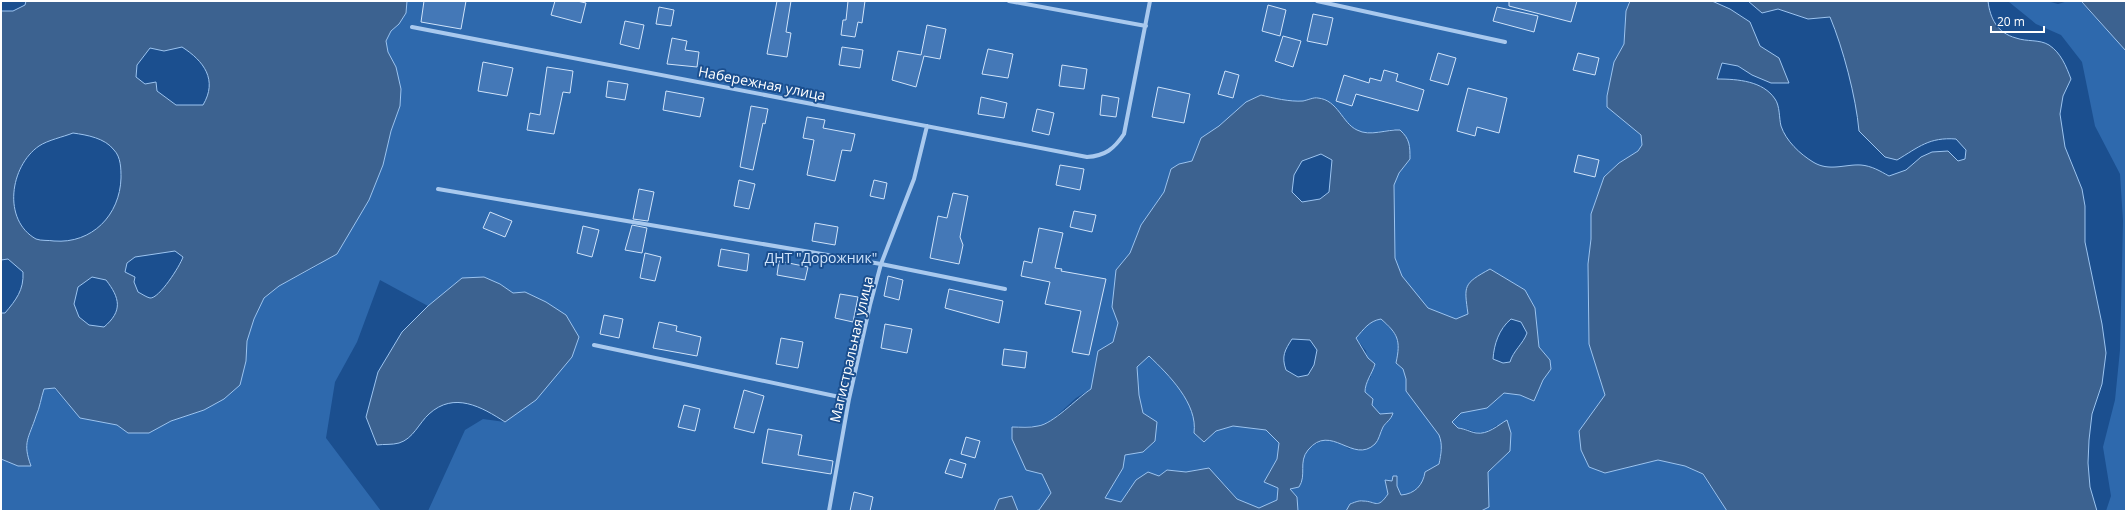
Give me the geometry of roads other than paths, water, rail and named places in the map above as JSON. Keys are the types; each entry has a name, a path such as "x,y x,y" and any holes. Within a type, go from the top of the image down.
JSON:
{"street":[{"path":"1009,1 1146,26 1150,1"},
{"path":"1317,1 1505,42"},
{"name":"Набережная улица","path":"412,28 1087,157 1098,157 1108,152 1118,144 1124,134 1146,26"},
{"name":"Магистральная улица","path":"829,511 849,399 870,305 881,264 914,179 927,126"},
{"path":"438,189 881,264 1005,289"},
{"path":"594,346 849,399"}],"park label":[{"name":"ДНТ \"Дорожник\"","path":"821,257"}]}
